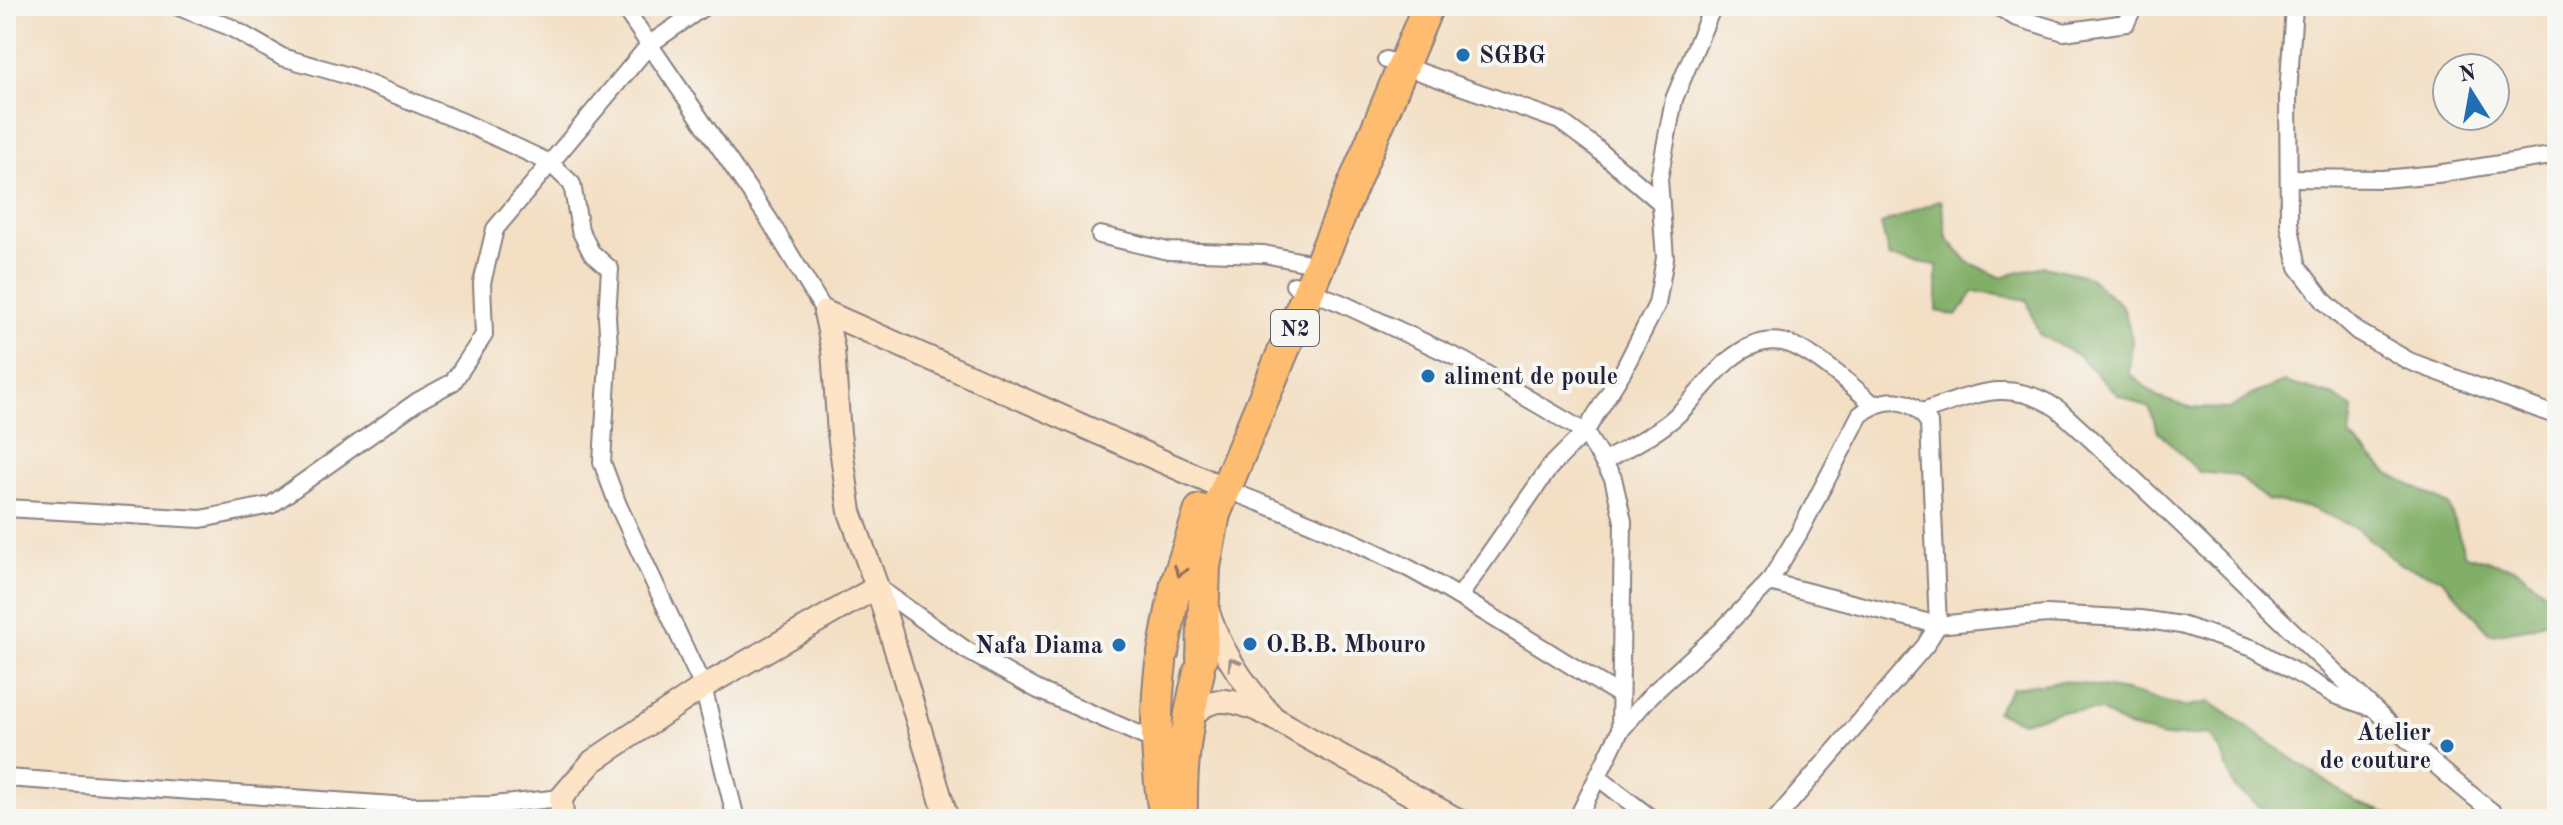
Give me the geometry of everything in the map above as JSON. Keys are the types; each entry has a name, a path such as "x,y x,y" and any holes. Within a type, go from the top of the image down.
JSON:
{"highway":[{"name":"N2","path":"1395,62 1408,6"},
{"name":"N2","path":"1165,819 1155,714 1176,584 1395,62 1428,6"},
{"name":"N2","path":"1182,819 1185,731 1201,665 1204,599 1217,486"},
{"path":"1162,658 1170,644 1184,640 1196,646 1201,665"}],"street":[{"path":"176,6 230,27 282,57 349,76 463,122 550,163 572,184 580,230 591,252 610,269 602,462 618,505 703,687 736,819"},
{"path":"623,6 768,218 825,312 833,350 839,434 850,512 877,587 947,819"},
{"path":"6,508 201,519 271,505 418,401 453,382 484,335 482,283 495,229 650,44 705,6"},
{"path":"1459,597 1550,467 1585,432 1623,371 1657,304 1665,258 1659,179 1674,99 1713,6"},
{"path":"1997,6 2015,17 2064,32 2126,23 2134,6"},
{"path":"2294,6 2288,95 2289,223 2298,267 2324,301 2357,331 2409,361 2557,416"},
{"path":"1395,62 1560,121 1661,203"},
{"path":"2289,178 2383,179 2437,174 2557,155"},
{"path":"1100,235 1168,251 1264,254 1303,279 1464,361 1585,432 1613,478 1623,521 1620,731"},
{"path":"825,312 1217,486 1334,531 1459,597 1620,695"},
{"path":"1603,462 1675,417 1726,363 1742,350 1760,343 1782,342 1801,349 1873,404"},
{"path":"1922,412 1984,391 2007,389 2035,396 2058,409 2371,708 2501,819"},
{"path":"1577,819 1620,731 1651,695 1769,582 1799,533 1860,415 1873,404 1890,401 1912,404 1929,423 1938,625 1915,658 1776,819"},
{"path":"1769,582 1938,625 2046,614 2141,619 2181,625 2255,649 2335,695 2371,708"},
{"path":"6,778 408,806 561,808 593,761 703,687 877,587"},
{"path":"877,587 966,650 1038,690 1157,742"},
{"path":"1204,599 1210,619 1229,657 1275,720"},
{"path":"1185,731 1197,710 1222,700 1236,703 1275,720 1456,819"},
{"path":"1599,778 1652,819"}],"green space":[{"path":"1941,200 1947,238 1968,262 2000,277 2044,266 2087,276 2123,306 2132,339 2129,373 2159,398 2193,408 2229,409 2254,394 2284,382 2334,396 2353,409 2350,437 2389,474 2449,505 2465,555 2517,569 2552,597 2548,619 2532,627 2491,634 2441,578 2400,564 2356,528 2314,509 2267,500 2238,476 2199,472 2158,431 2149,408 2118,395 2080,357 2039,334 2027,300 1974,291 1957,316 1937,311 1937,265 1889,257 1881,224"},
{"path":"2063,681 2126,691 2184,707 2210,702 2356,802 2402,819 2273,818 2234,787 2223,755 2209,734 2164,737 2125,726 2101,711 2061,711 2023,722 1996,712 2012,688"}],"place":[{"name":"SGBG","path":"1463,55"},
{"name":"aliment de poule","path":"1428,376"},
{"name":"O.B.B. Mbouro","path":"1250,644"},
{"name":"Nafa Diama","path":"1119,645"},
{"name":"Atelier de couture","path":"2447,746"}]}
